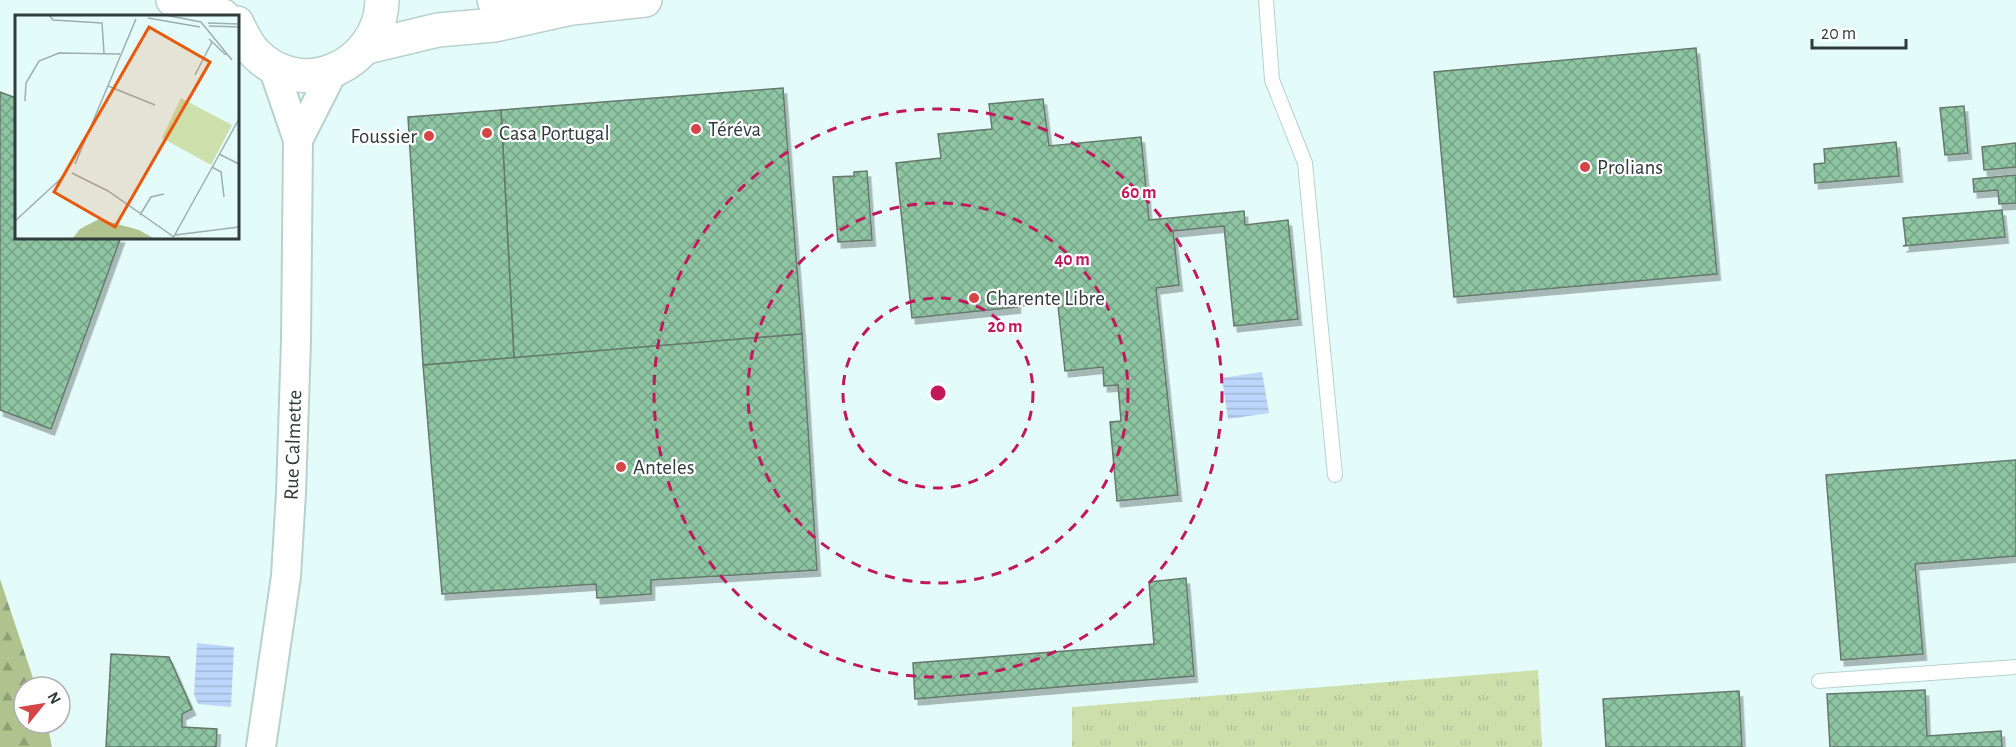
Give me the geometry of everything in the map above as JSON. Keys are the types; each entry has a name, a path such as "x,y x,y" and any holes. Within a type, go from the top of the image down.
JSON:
{"main road":[{"path":"173,0 221,15"},
{"path":"234,0 236,15"},
{"path":"238,25 244,39 257,55 273,67 292,74 313,75 333,71 352,62 367,47 378,26 382,0"},
{"path":"494,0 572,8"},
{"path":"367,47 438,30 495,25 572,8 645,0"}],"street":[{"name":"Rue Calmette","path":"261,747 286,576 296,341 298,140 273,67"},
{"name":"Rue Calmette","path":"298,140 333,71"}],"lane":[{"path":"1266,0 1272,80 1305,163 1335,475"},
{"path":"1819,681 2016,667"}],"green space":[{"path":"0,579 32,675 12,675 12,735 50,735 52,747 0,747"},
{"path":"1538,670 1542,747 1072,747 1072,707"}],"water":[{"path":"1262,372 1269,413 1228,419 1222,378"},
{"path":"197,643 234,647 231,707 198,704 194,694"}],"building":[{"path":"1696,48 1717,274 1454,297 1434,72"},
{"path":"783,88 802,334 514,358 501,110"},
{"path":"0,92 15,98 15,238 121,238 51,429 0,410"},
{"name":"Charente Libre","path":"1043,99 1049,146 1141,137 1149,220 1244,211 1245,225 1288,220 1298,319 1234,326 1224,226 1173,231 1179,285 1156,288 1178,495 1117,501 1110,422 1121,421 1118,385 1104,386 1103,367 1065,371 1057,296 1017,300 1017,307 912,318 896,163 941,158 938,134 992,129 989,104"},
{"path":"1964,106 1968,153 1945,155 1940,108"},
{"path":"501,110 514,358 423,365 408,117"},
{"path":"1896,142 1899,176 1815,183 1814,164 1825,163 1824,149"},
{"path":"2016,143 2016,167 1984,170 1982,147"},
{"path":"867,171 872,240 838,242 833,177 854,176 854,172"},
{"path":"2016,175 2016,203 1999,204 1998,190 1974,192 1973,179"},
{"path":"2002,210 2005,237 1903,246 1906,245 1903,218"},
{"name":"Anteles","path":"802,334 817,570 651,580 651,594 597,598 596,584 442,594 423,365"},
{"path":"2016,460 2016,556 1915,564 1923,654 1841,660 1826,475"},
{"path":"1186,578 1194,676 915,699 913,663 1154,644 1149,582"},
{"path":"111,654 169,657 192,709 182,714 182,727 217,729 216,747 106,747"},
{"path":"1925,690 1927,736 2001,731 2002,747 1830,747 1827,694"},
{"path":"1739,691 1742,747 1606,747 1603,699"}],"place":[{"name":"Téréva","path":"696,129"},
{"name":"Casa Portugal","path":"487,133"},
{"name":"Foussier","path":"429,136"},
{"name":"Prolians","path":"1585,167"},
{"name":"Charente Libre","path":"974,298"},
{"name":"Anteles","path":"621,467"}]}
